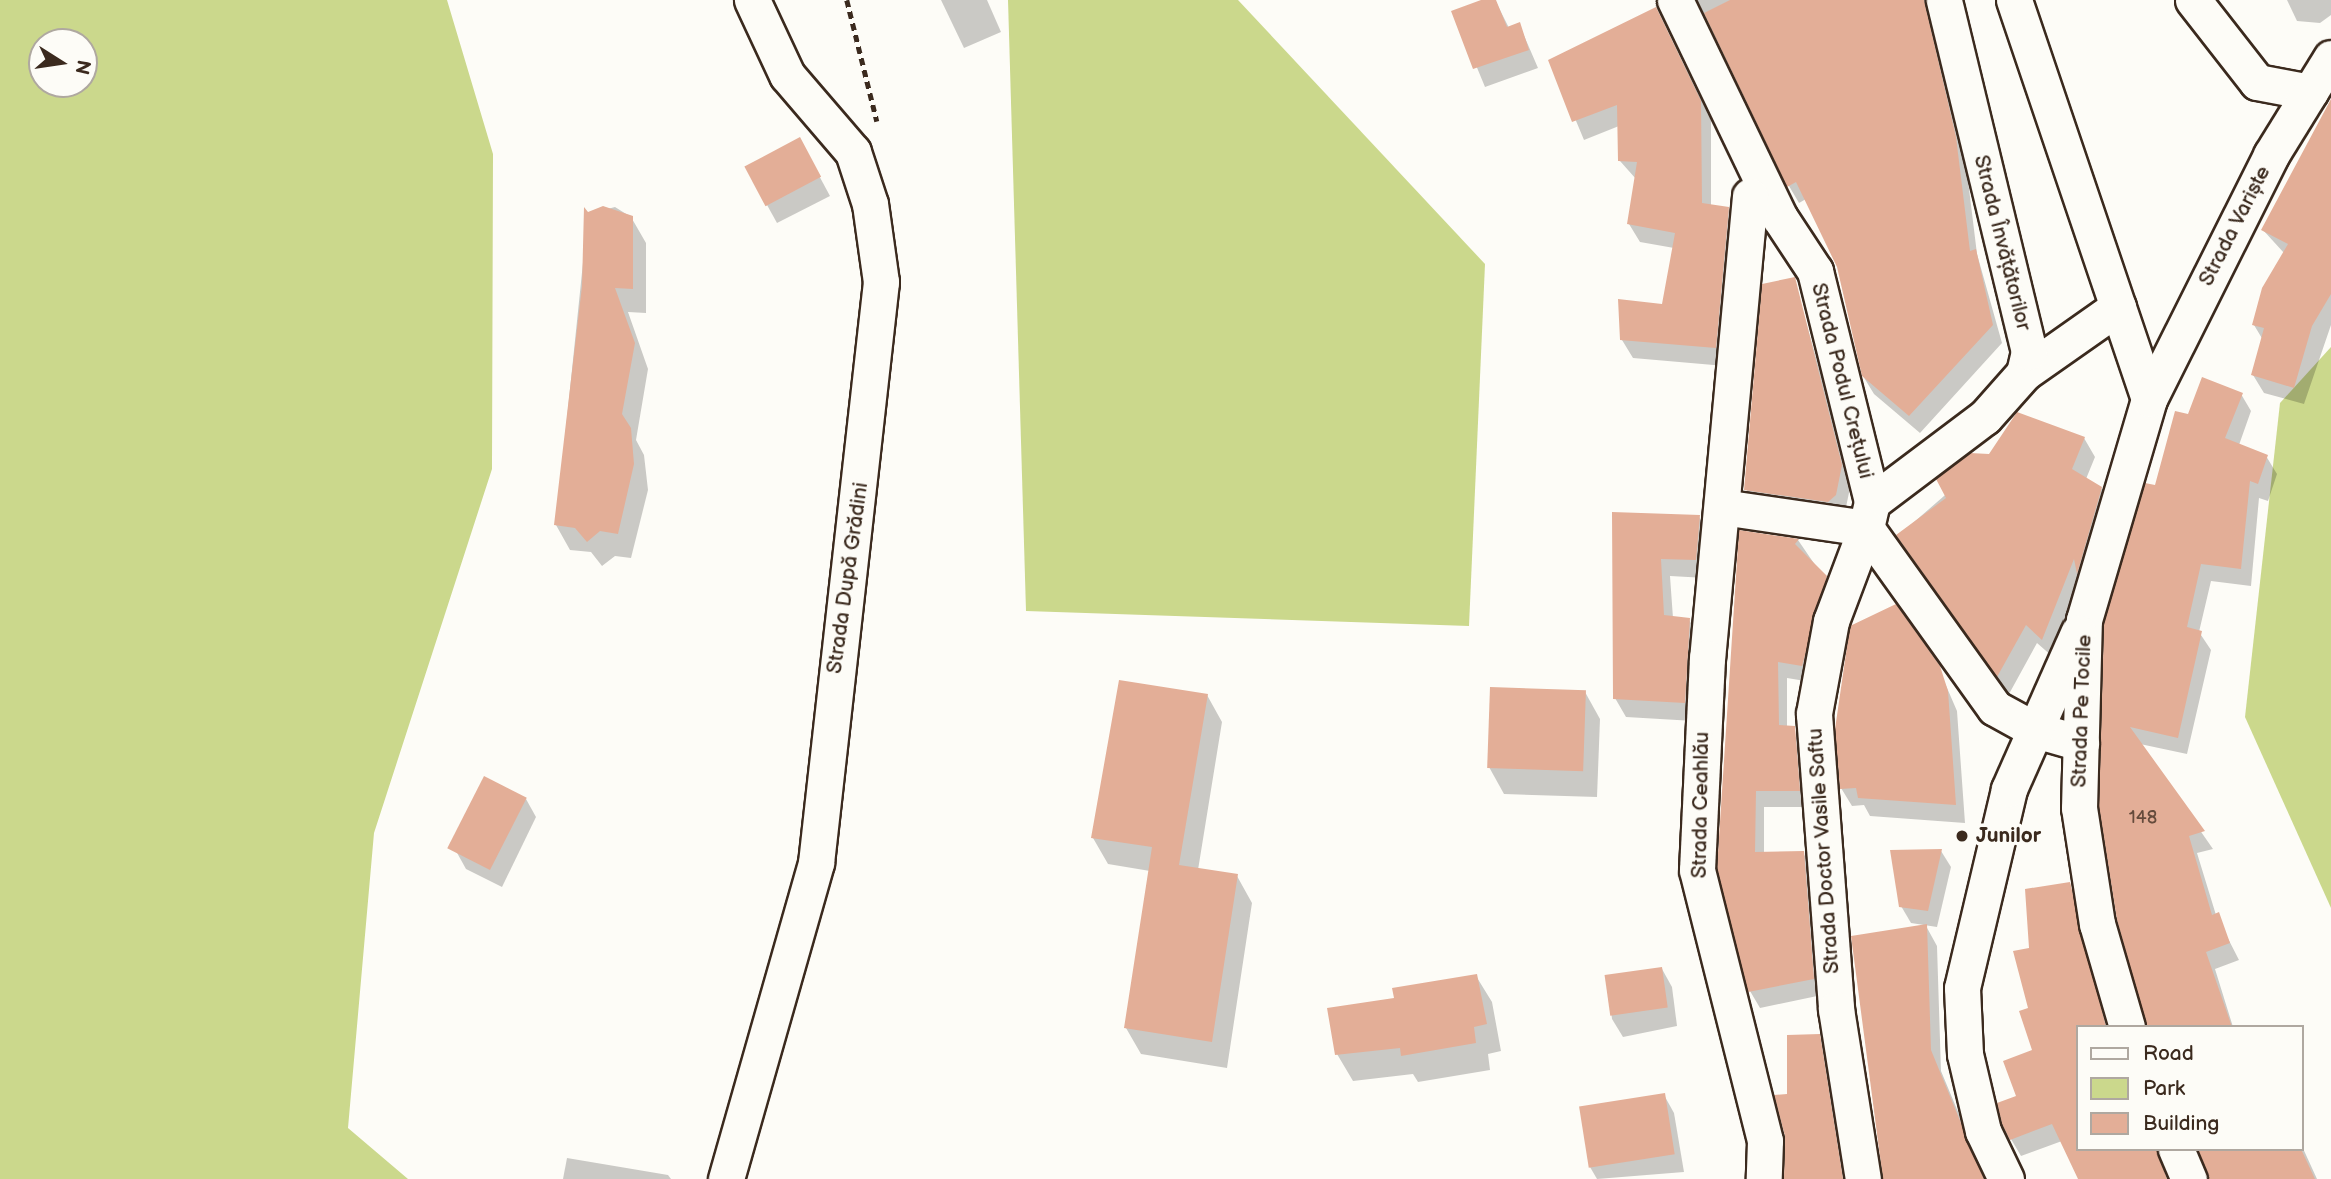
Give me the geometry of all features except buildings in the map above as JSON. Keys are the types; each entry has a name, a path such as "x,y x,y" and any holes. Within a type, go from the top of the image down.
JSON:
{"street":[{"name":"Strada După Grădini","path":"726,1179 816,863 881,282 870,204 853,152 787,75 752,0"},
{"name":"Strada Podul Crețului","path":"1675,0 1780,218 1815,271 1869,515 1995,708 2035,730 2081,743"},
{"name":"Strada Învățătorilor","path":"1944,0 2024,325 2029,352 2024,373"},
{"path":"2014,0 2149,399"},
{"path":"2193,0 2257,82 2309,92"},
{"name":"Strada Variște","path":"2149,399 2271,155 2331,58"},
{"name":"Strada Ceahlău","path":"1750,196 1722,507 1697,870 1765,1141 1764,1179"},
{"path":"1722,507 1869,515 1985,417 2024,373 2118,307"},
{"name":"Strada Pe Tocile","path":"2126,1025 2097,924 2079,808 2084,620 2149,399"},
{"name":"Strada Doctor Vasile Saftu","path":"1863,1179 1836,1009 1814,715 1831,621 1869,515"},
{"path":"2006,1179 1983,1131 1965,1054 1962,988 2009,789 2084,620"},
{"path":"2176,1151 2189,1179"}],"green space":[{"path":"0,0 447,0 493,154 492,469 374,833 348,1128 408,1179 0,1179"},
{"path":"1008,0 1238,0 1485,264 1469,626 1026,611"},
{"path":"2331,347 2331,908 2245,717 2280,403"}],"place":[{"name":"Junilor","path":"1962,836"}]}
